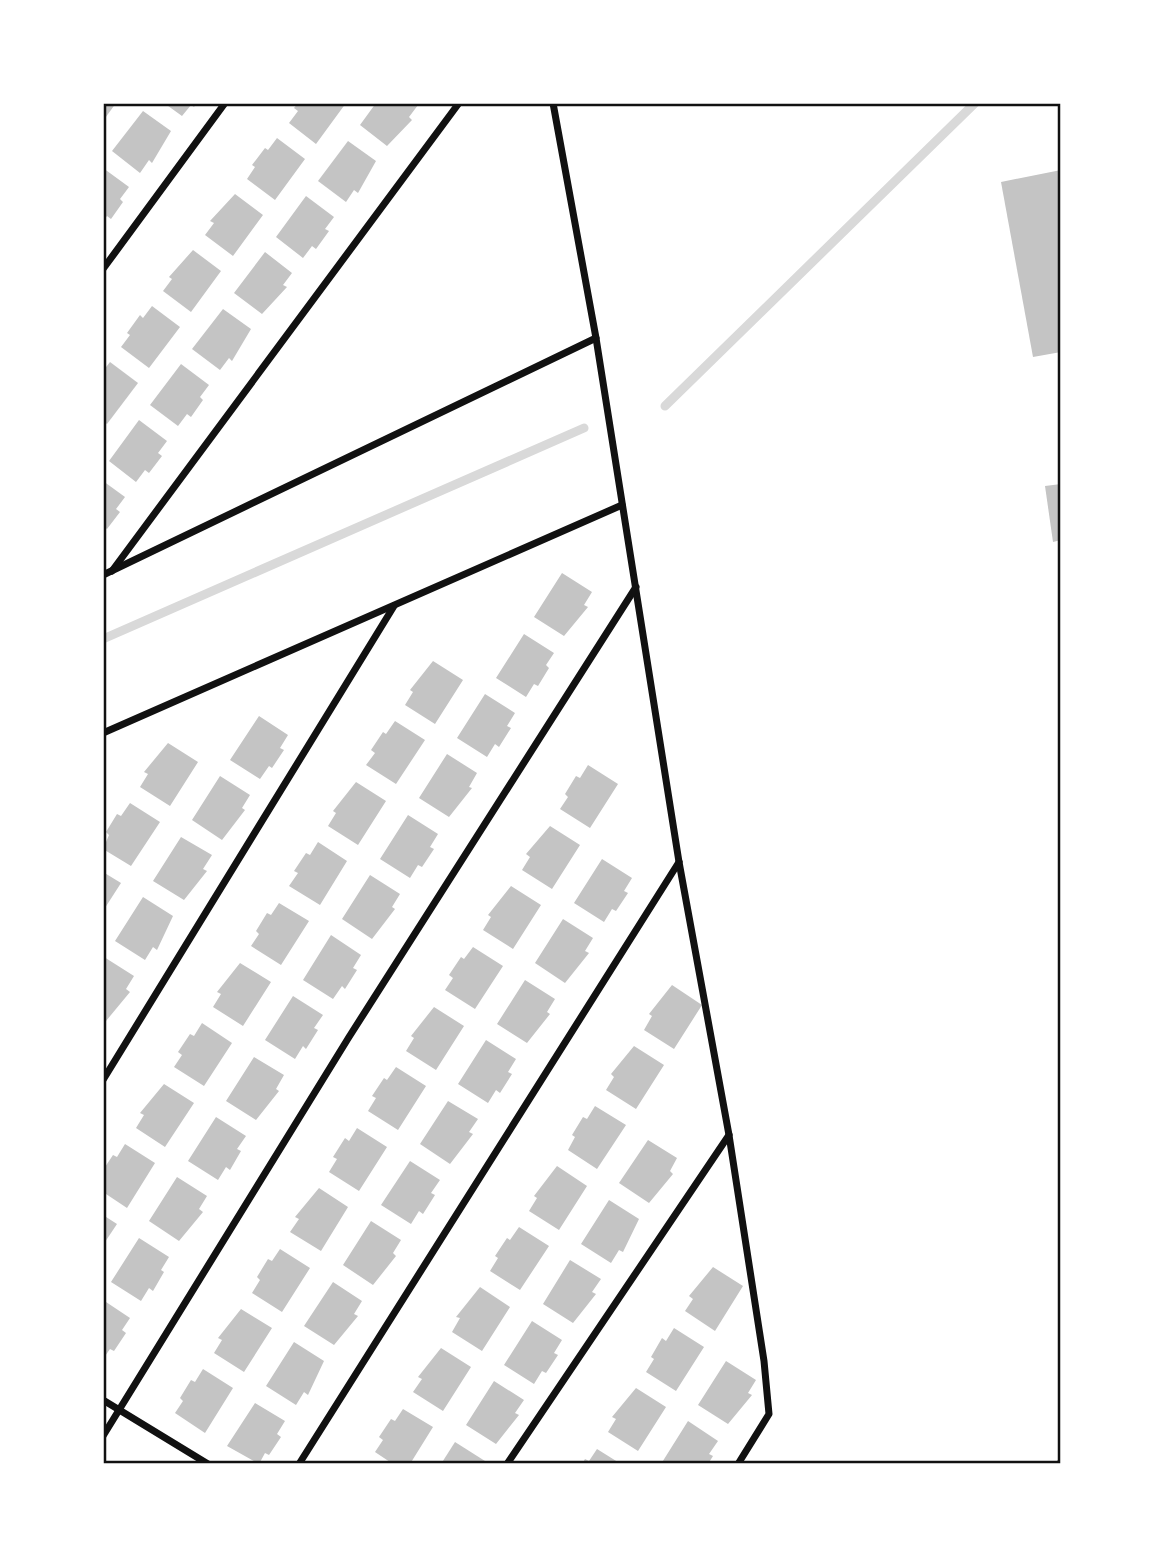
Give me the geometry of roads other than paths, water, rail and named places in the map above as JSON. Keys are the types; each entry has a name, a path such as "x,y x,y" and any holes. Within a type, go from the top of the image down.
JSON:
{"street":[{"path":"103,269 225,103"},
{"path":"112,571 459,103"},
{"path":"553,103 596,338 679,862 729,1135 764,1361 769,1414 738,1464"},
{"path":"103,575 596,338"},
{"path":"103,733 622,505"},
{"path":"103,1436 349,1037 636,586"},
{"path":"103,1080 395,605"},
{"path":"299,1464 679,862"},
{"path":"508,1464 729,1135"},
{"path":"103,1400 208,1464"}],"waterway":[{"path":"665,406 975,103"},
{"path":"103,639 584,428"}]}
